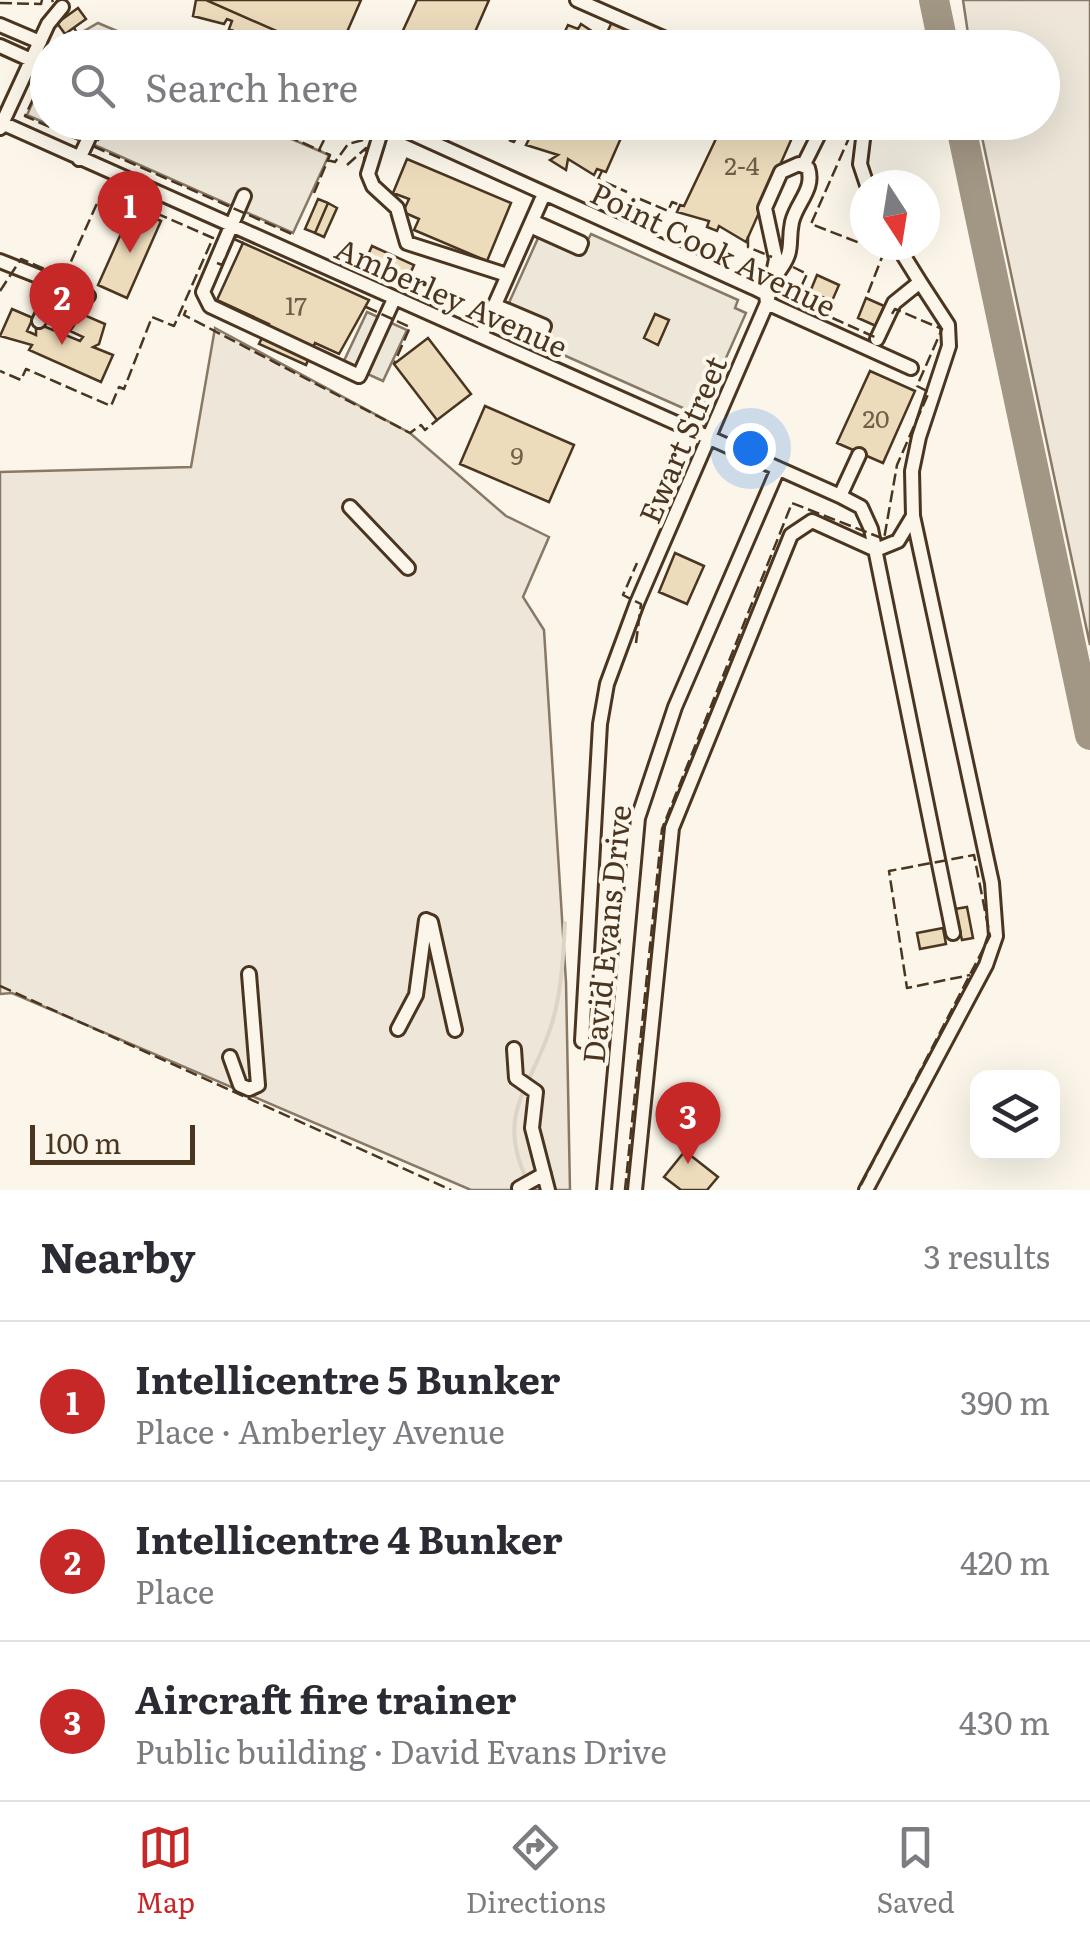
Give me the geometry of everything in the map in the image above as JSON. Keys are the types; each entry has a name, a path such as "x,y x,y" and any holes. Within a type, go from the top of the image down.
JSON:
{"street":[{"path":"577,0 645,30"},
{"path":"48,30 62,7"},
{"path":"0,25 30,38"},
{"path":"0,46 30,60"},
{"path":"1,125 30,62"},
{"name":"Amberley Avenue","path":"1,125 30,137"},
{"name":"Amberley Avenue","path":"36,140 840,496"},
{"path":"79,158 88,140"},
{"path":"379,140 368,166 368,177 397,208 407,243 508,276"},
{"name":"Point Cook Avenue","path":"426,140 754,288 766,294 767,303 911,368"},
{"path":"776,275 775,247 765,208 782,172 789,166 803,166 816,140"},
{"path":"862,170 863,140"},
{"name":"Ewart Street","path":"582,1041 600,724 608,684 641,595 776,275 791,252 793,219 811,183 803,166"},
{"path":"481,336 544,194"},
{"path":"244,196 203,292 210,306 359,376 394,299"},
{"path":"531,224 580,245"},
{"path":"866,1190 986,965 996,936 992,883 913,516 912,471 949,346 948,325 907,260"},
{"path":"0,261 88,296"},
{"path":"39,320 56,282"},
{"path":"877,338 894,303 920,282"},
{"path":"493,307 543,328"},
{"path":"859,455 840,496 862,506 876,550 953,933"},
{"name":"David Evans Drive","path":"604,1190 638,818 675,708 778,468"},
{"path":"350,507 408,568"},
{"path":"636,1190 672,828 684,794 791,535 812,521 876,550 898,541 913,516"},
{"path":"398,1029 416,995 426,920 431,922 455,1030"},
{"path":"230,1057 240,1085 249,1089 258,1085 249,974"},
{"path":"514,1049 513,1070 536,1092 530,1183 548,1190"}],"shaded area":[{"path":"963,0 1090,0 1090,645 983,140 1060,140 1060,30 967,30"},
{"path":"98,23 115,30 86,30"},
{"path":"83,140 294,140 329,155 293,233"},
{"path":"591,234 738,300 735,308 746,313 706,403 697,401 692,412 532,341 542,319 508,305 539,236 580,255"},
{"path":"367,312 407,330 383,381 343,363"},
{"path":"215,328 410,433 506,516 549,537 523,597 544,630 566,982 570,1190 471,1190 12,993 0,994 0,472 191,467"}],"building":[{"path":"196,0 206,0 274,30 231,30 232,21 227,19 224,24 193,16"},
{"path":"206,0 361,0 348,30 274,30"},
{"path":"417,0 489,0 476,30 403,30"},
{"path":"78,8 86,19 71,30 62,30 57,23"},
{"path":"612,22 627,30 608,30"},
{"path":"581,24 590,30 566,30 568,25 578,29"},
{"path":"528,140 620,140 606,172 597,169 594,175 568,159 566,170 550,160 558,155 526,145"},
{"path":"715,140 791,140 746,242 719,226 717,231 707,227 709,221 677,212 680,205 684,206"},
{"path":"407,159 511,203 487,261 414,230 419,219 403,212 409,199 393,193"},
{"path":"318,199 328,203 315,233 305,229"},
{"path":"328,203 337,208 324,237 315,233"},
{"path":"132,209 161,221 127,298 98,285"},
{"path":"243,243 369,300 339,354 315,343 306,365 259,344 269,324 217,300"},
{"path":"372,246 414,265 405,285 363,266"},
{"path":"817,275 839,285 832,301 810,292"},
{"path":"866,298 884,306 876,326 858,318"},
{"path":"12,309 33,318 27,331 36,335 36,323 80,341 83,337 70,331 82,314 105,324 99,344 93,347 113,355 101,382 29,350 32,345 0,336"},
{"path":"655,314 669,320 658,345 644,338"},
{"path":"428,338 471,394 437,420 394,364"},
{"path":"870,371 915,391 883,463 837,443"},
{"path":"485,406 574,445 549,502 460,464"},
{"path":"675,553 704,566 687,604 659,592"},
{"path":"967,907 973,938 962,940 955,909"},
{"path":"943,928 946,944 920,949 917,933"},
{"path":"685,1151 718,1177 707,1190 681,1190 664,1177"}],"waterway":[{"path":"532,1190 520,1164 515,1122 555,1011 565,923"}],"taxiway":[{"path":"934,0 940,30"},
{"path":"964,140 1090,735"}],"fence":[{"path":"0,3 41,4 42,0"},
{"path":"30,106 25,116 30,118"},
{"path":"98,140 95,147 294,235"},
{"path":"296,140 319,150 324,140"},
{"path":"327,160 335,162 348,144 363,140"},
{"path":"509,140 515,140"},
{"path":"848,140 811,224 850,239"},
{"path":"347,165 366,148 364,161"},
{"path":"314,193 330,155 319,150"},
{"path":"602,171 598,179 627,192"},
{"path":"0,291 21,259 64,277 103,190 213,238 174,326 152,317 124,389 119,387 111,406 26,369 21,380 0,371"},
{"path":"640,199 668,211 672,202 680,205"},
{"path":"748,236 748,247 772,257"},
{"path":"217,263 222,265 234,239 243,243"},
{"path":"866,298 881,260"},
{"path":"793,267 807,274 794,302 811,309"},
{"path":"366,307 410,327 394,364"},
{"path":"625,1190 662,829 792,503 884,539 897,465 929,392 917,386 942,329 895,309 892,314"},
{"path":"186,310 184,315 410,433 421,425 425,430 437,420"},
{"path":"817,311 879,339"},
{"path":"636,643 641,604 623,595 637,563"},
{"path":"861,1185 990,936 974,855 889,871 907,988 970,975"},
{"path":"0,986 451,1190"}],"place":[{"name":"Intellicentre 5 Bunker","path":"130,253"},
{"name":"Intellicentre 4 Bunker","path":"62,345"},
{"name":"Aircraft fire trainer","path":"688,1164"}]}
